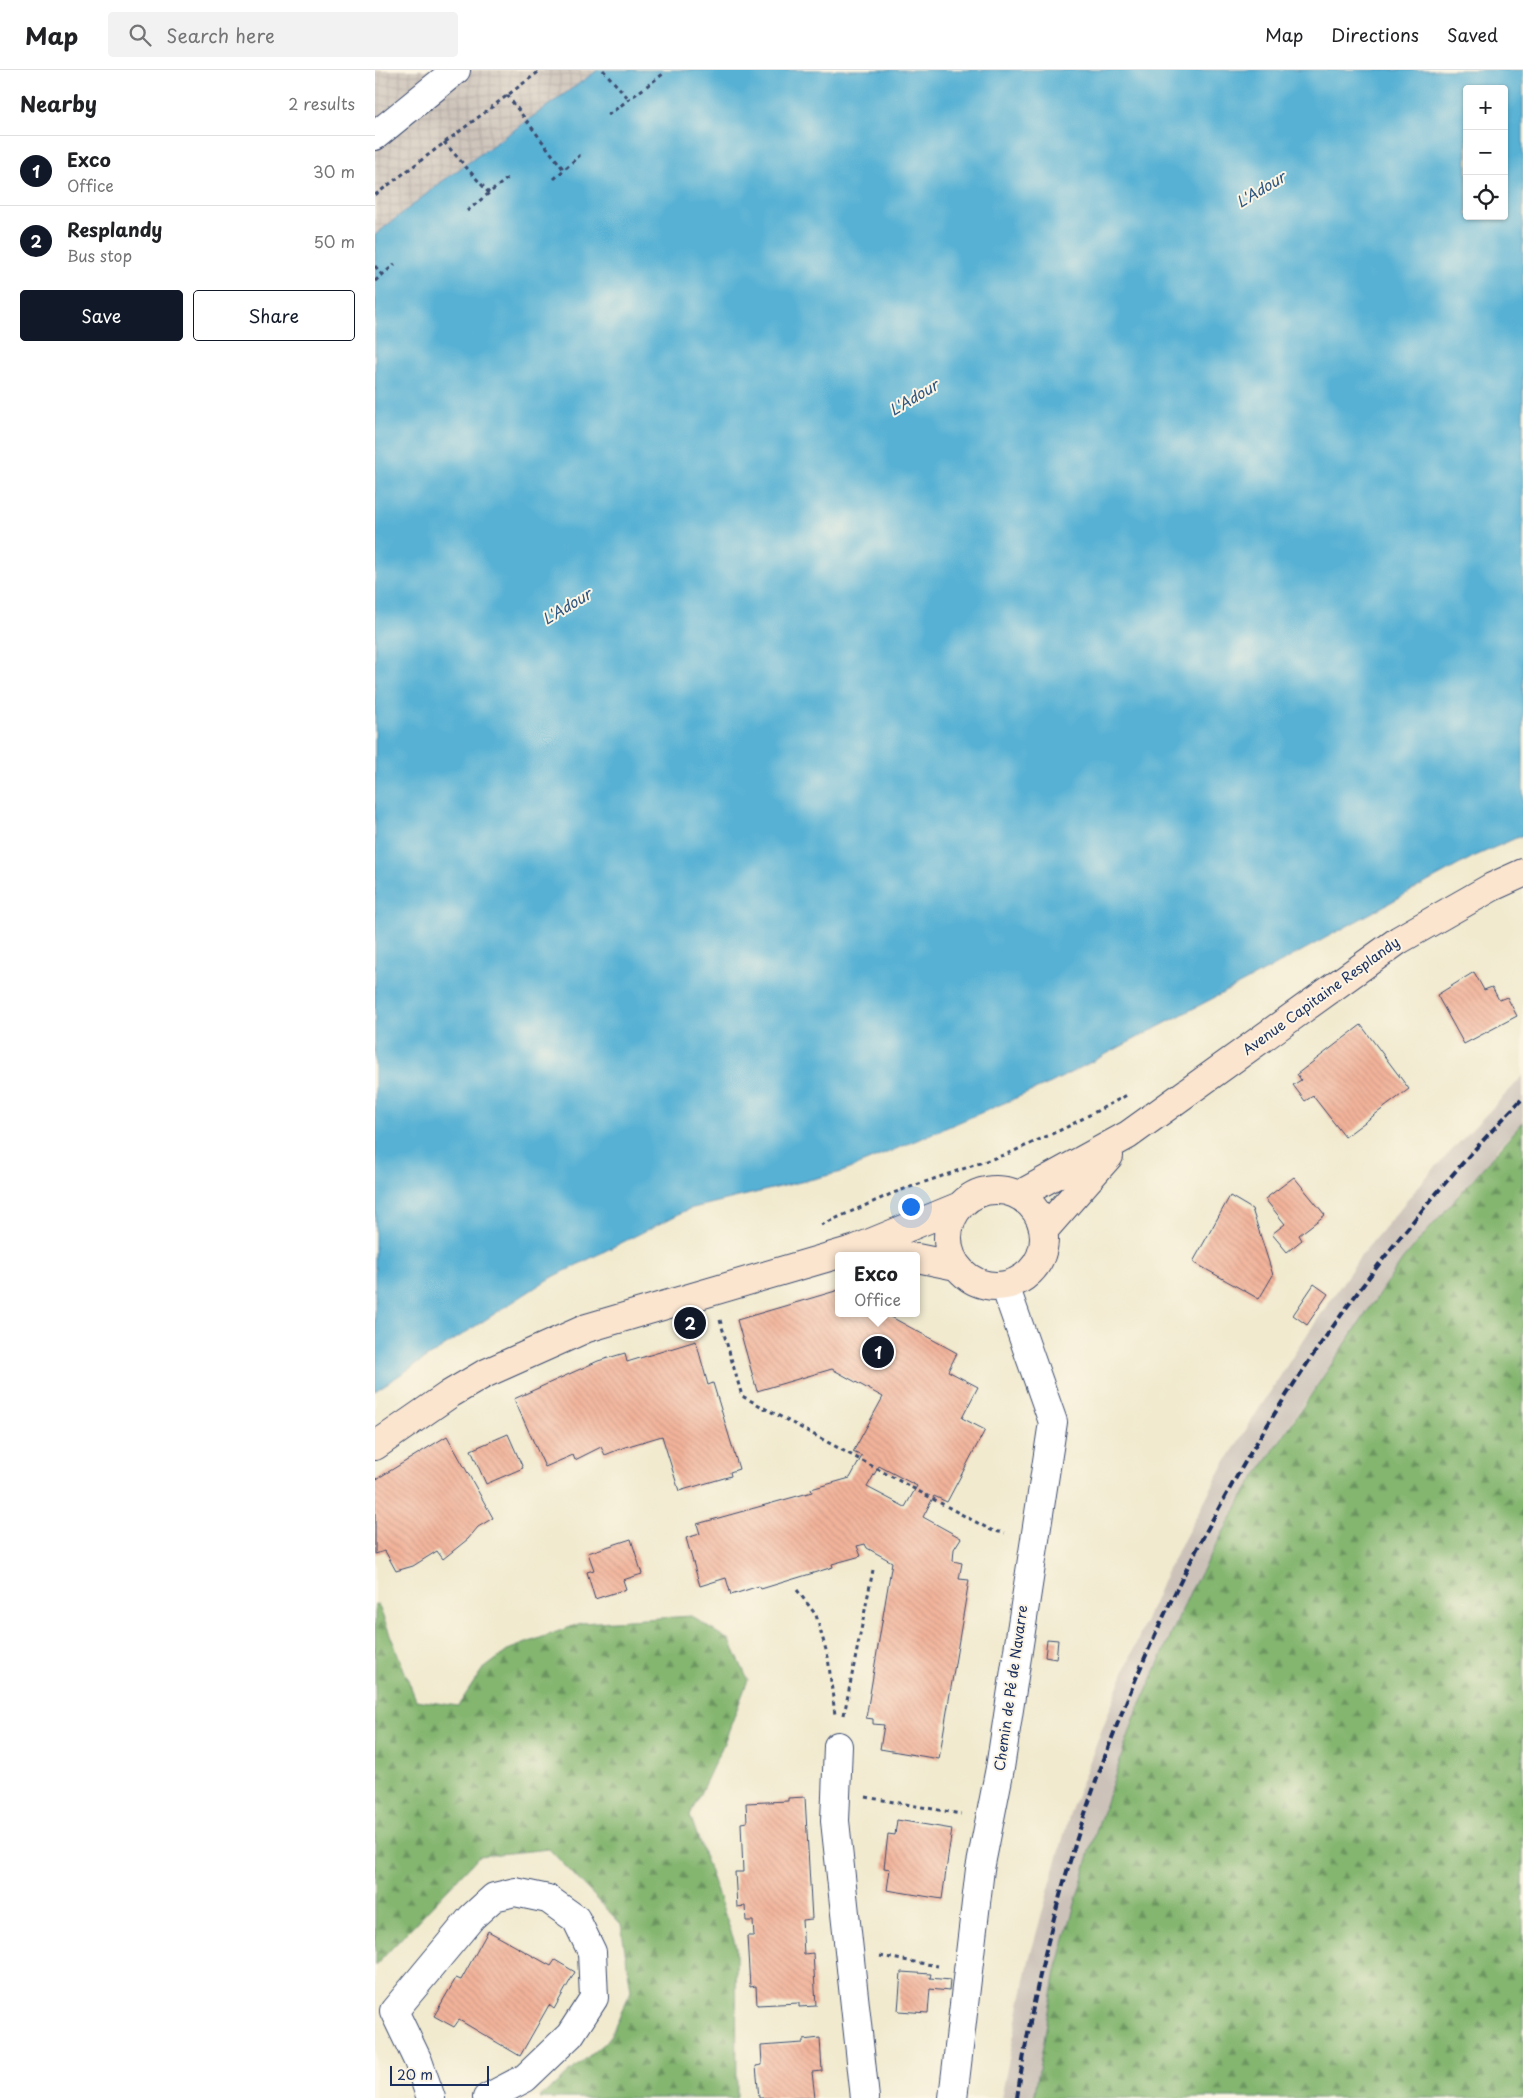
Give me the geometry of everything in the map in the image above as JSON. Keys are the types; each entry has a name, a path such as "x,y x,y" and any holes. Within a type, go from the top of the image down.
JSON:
{"main road":[{"name":"Avenue Capitaine Resplandy","path":"1019,1196 1128,1135 1399,940 1492,887 1523,873"},
{"name":"Avenue Capitaine Resplandy","path":"1044,1230 1128,1135"},
{"path":"846,1252 960,1206 970,1198 994,1190 1007,1191 1019,1196 1035,1210 1044,1230 1042,1255 1028,1275 1005,1286 991,1287 978,1283 966,1276 956,1266 950,1254 948,1242 949,1229 960,1206"},
{"path":"853,1250 871,1252"},
{"path":"375,1446 450,1394 484,1374 587,1328 835,1255"},
{"path":"920,1259 956,1266"}],"street":[{"path":"375,136 456,70"},
{"name":"Chemin de Pé de Navarre","path":"953,2098 982,1859 1000,1768 1026,1584 1053,1422 1005,1286"},
{"path":"838,1746 835,1821 865,2098"},
{"path":"431,2098 417,2061 384,2010 472,1916 493,1897 515,1892 548,1899 576,1919 592,1952 594,1998 570,2035 525,2078 487,2098"}],"path":[{"path":"375,196 541,70"},
{"path":"603,70 629,100"},
{"path":"608,115 663,74"},
{"path":"507,95 564,170"},
{"path":"445,142 489,193"},
{"path":"553,179 580,155"},
{"path":"467,210 509,177"},
{"path":"375,281 395,264"},
{"path":"375,266 382,275"},
{"path":"721,1324 743,1396 993,1531"},
{"path":"838,1746 873,1570"},
{"path":"797,1590 816,1615 828,1657 838,1746"},
{"path":"836,1791 950,1812"},
{"path":"849,1951 968,1971"}],"shaded area":[{"path":"375,70 598,70 444,180 375,235"},
{"path":"1523,1076 1523,1122 1500,1146 1306,1400 1248,1488 1190,1592 1092,1844 1056,1971 1034,2098 1001,2098 1029,1960 1070,1813 1122,1677 1165,1575 1224,1464 1300,1345 1362,1254 1429,1174"}],"green space":[{"path":"1523,1122 1523,2098 1034,2098 1056,1971 1092,1844 1134,1719 1190,1592 1248,1488 1403,1259"},
{"path":"378,1604 416,1700 458,1706 482,1670 510,1649 581,1623 691,1616 730,1641 748,1680 724,1743 690,1815 736,1946 737,2098 539,2098 609,2039 631,1991 621,1924 549,1849 479,1856 375,1966 375,1605"}],"water":[{"name":"L'Adour","path":"598,70 1523,70 1523,835 1473,857 1269,969 1051,1083 842,1172 689,1209 547,1280 375,1391 375,235 444,180"}],"building":[{"path":"1474,972 1484,990 1492,987 1499,1000 1507,997 1517,1016 1464,1044 1437,995"},
{"path":"1361,1025 1409,1089 1345,1137 1313,1096 1305,1101 1293,1085 1301,1080 1297,1074"},
{"path":"1294,1177 1325,1215 1299,1235 1302,1240 1287,1252 1272,1234 1285,1224 1265,1199"},
{"path":"1230,1196 1252,1209 1273,1275 1259,1299 1193,1262"},
{"path":"1314,1284 1328,1294 1307,1325 1293,1315"},
{"path":"835,1291 835,1317 891,1317 957,1353 948,1371 978,1387 962,1418 985,1430 947,1502 934,1496 923,1517 961,1538 954,1549 953,1561 962,1563 959,1579 969,1580 939,1759 880,1749 884,1725 873,1724 873,1719 866,1718 892,1562 867,1548 865,1544 857,1546 861,1556 832,1564 833,1567 761,1589 759,1586 731,1595 726,1578 700,1586 686,1538 700,1534 697,1524 812,1492 811,1489 850,1478 862,1456 853,1452 883,1397 832,1369 757,1391 737,1320","holes":["879,1466 917,1486 905,1507 867,1487"]},
{"path":"696,1341 708,1385 713,1383 739,1469 730,1472 731,1476 679,1491 662,1436 605,1455 601,1447 575,1460 573,1455 545,1467 514,1399 598,1361 625,1353 627,1362"},
{"path":"508,1434 523,1468 486,1484 471,1450"},
{"path":"447,1436 493,1518 478,1527 468,1539 443,1559 437,1551 413,1566 396,1571 385,1551 375,1554 375,1480"},
{"path":"631,1539 642,1574 623,1580 626,1589 595,1599 587,1572 594,1570 588,1553"},
{"path":"1047,1639 1058,1640 1056,1659 1045,1657"},
{"path":"805,1797 812,1919 802,1920 804,1954 813,1953 816,2006 799,2007 799,2003 757,2005 756,1986 750,1987 747,1936 754,1936 753,1921 746,1921 745,1906 737,1907 735,1872 743,1872 741,1823 747,1822 746,1803 788,1801 788,1798"},
{"path":"897,1820 952,1829 942,1899 887,1890 890,1869 884,1868 888,1834 895,1835"},
{"path":"488,1931 551,1966 555,1960 575,1972 554,2009 549,2005 520,2056 459,2020 454,2027 434,2016 456,1978 461,1980"},
{"path":"901,1972 931,1974 930,1978 950,1980 949,1991 930,1989 928,2013 898,2011"},
{"path":"820,2038 822,2071 812,2072 815,2098 759,2098 756,2066 762,2065 761,2046 803,2043 803,2040"}],"railway":[{"path":"1017,2098 1044,1958 1083,1821 1132,1688 1192,1559 1262,1435 1340,1316 1428,1204 1523,1098"}],"place":[{"name":"Resplandy","path":"690,1323"},
{"name":"Exco","path":"878,1352"}]}
